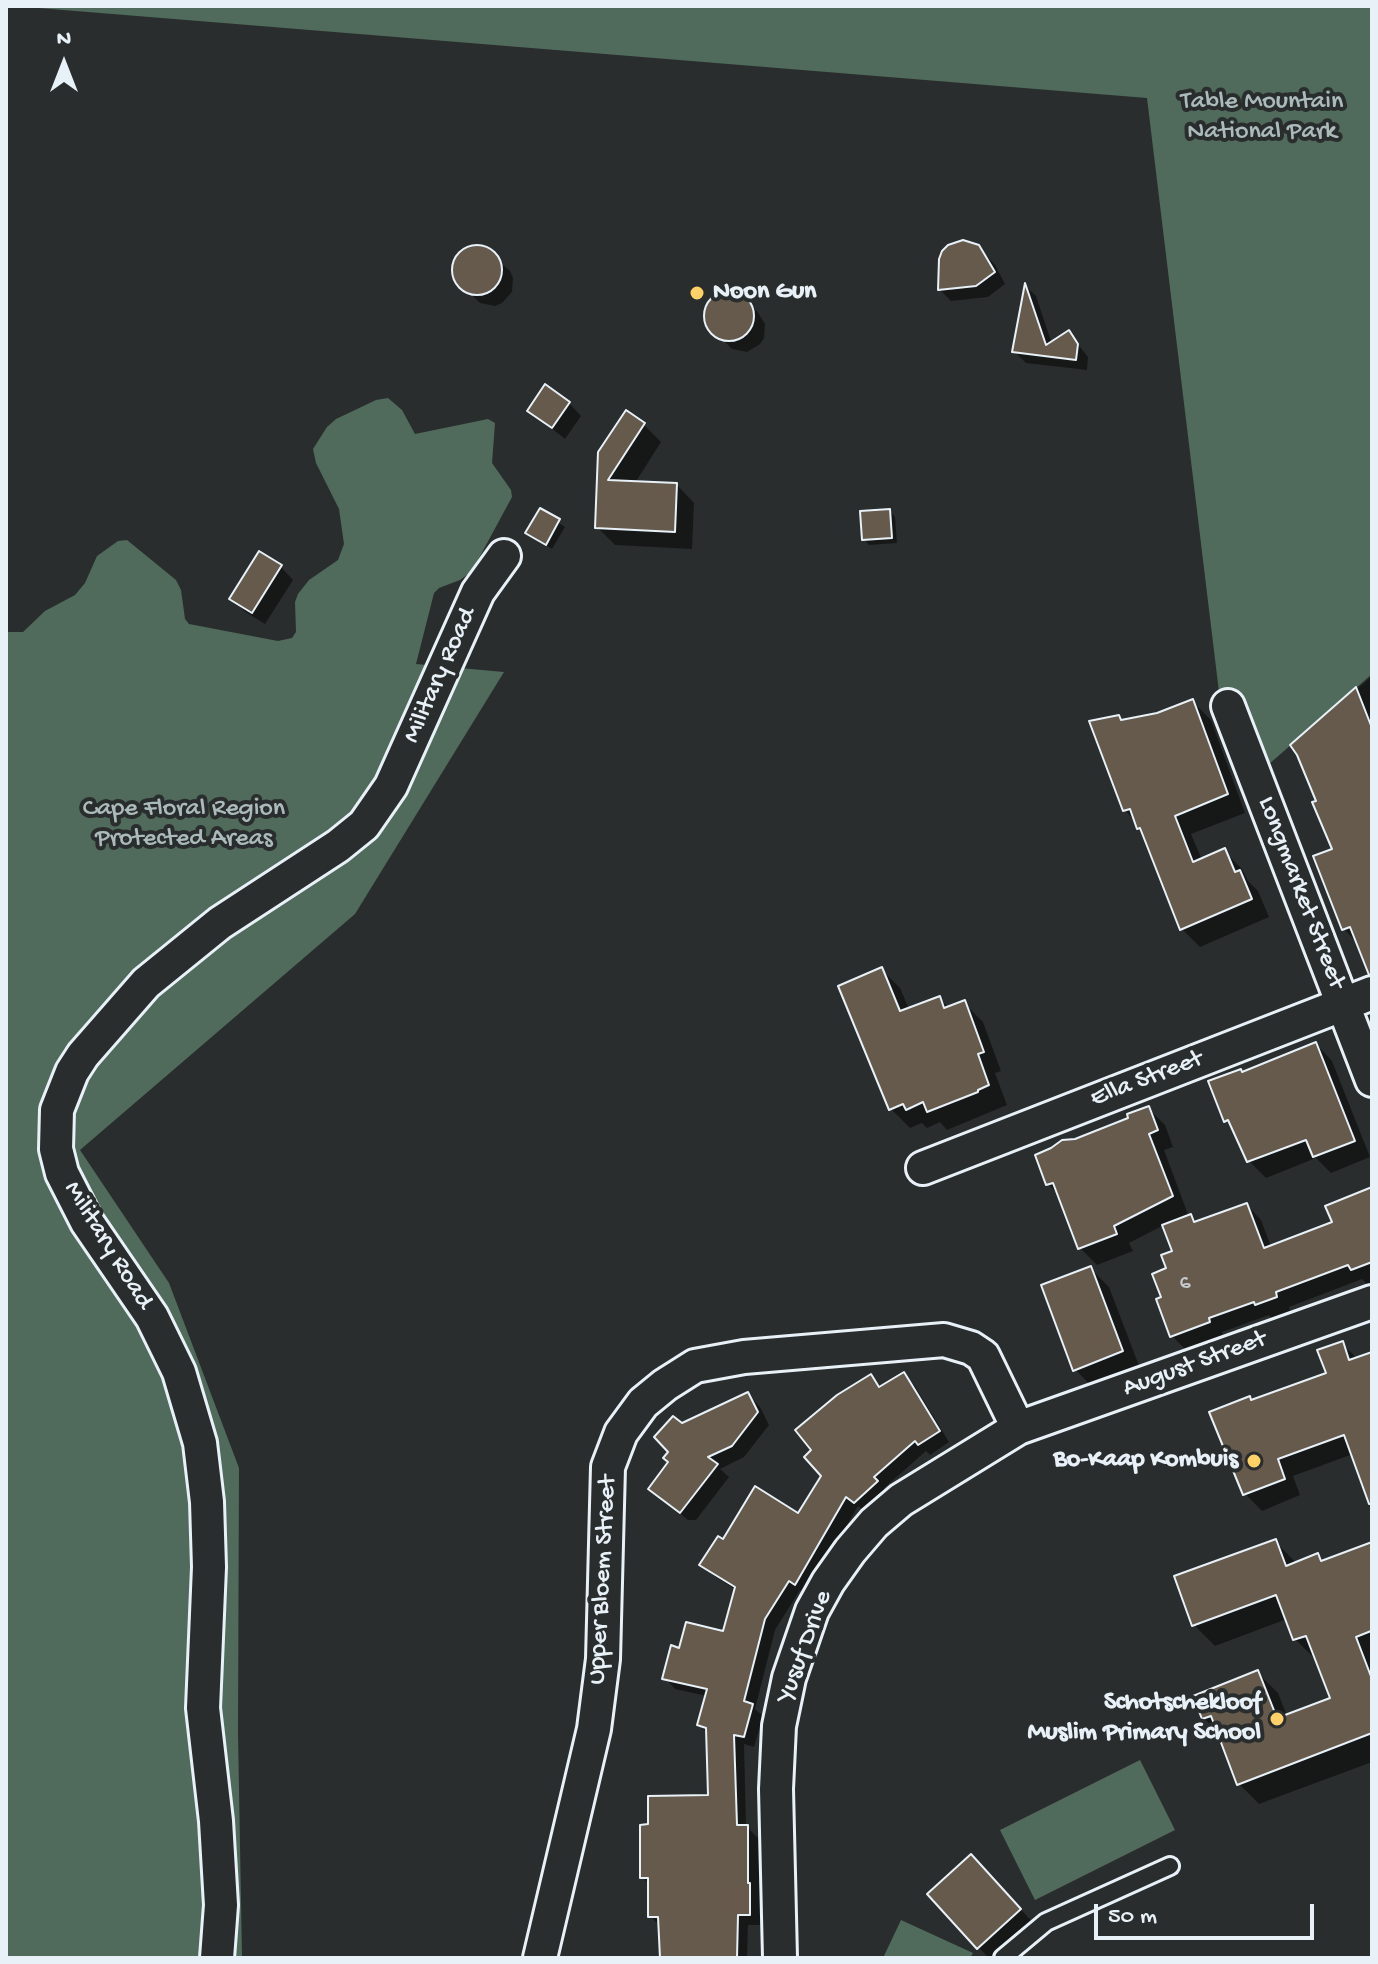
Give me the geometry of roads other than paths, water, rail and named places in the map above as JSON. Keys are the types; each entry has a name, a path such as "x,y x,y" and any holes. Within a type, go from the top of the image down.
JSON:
{"street":[{"name":"Military Road","path":"217,1958 221,1905 216,1821 203,1708 209,1567 207,1502 200,1443 179,1372 152,1317 87,1222 62,1173 56,1149 57,1110 72,1072 83,1055 146,983 220,923 338,846 364,825 391,786 478,592 504,556"},
{"name":"Longmarket Street","path":"1228,706 1357,998 1372,1080"},
{"name":"Ella Street","path":"923,1168 1357,998"},
{"name":"August Street","path":"1018,1428 1372,1302"},
{"name":"Upper Bloem Street","path":"540,1958 594,1729 603,1659 608,1467 621,1433 643,1403 695,1366 744,1357 944,1340 971,1348 983,1356 1018,1428"},
{"name":"Yusuf Drive","path":"780,1958 776,1789 779,1726 789,1678 812,1611 835,1572 874,1523 915,1491 1018,1428"}],"lane":[{"path":"1003,1958 1046,1922 1170,1866"}],"place":[{"name":"Noon Gun","path":"697,293"},
{"name":"Bo-Kaap Kombuis","path":"1254,1461"},
{"name":"Schotschekloof Muslim Primary School","path":"1277,1719"}],"park label":[{"name":"Table Mountain National Park","path":"1262,118"},
{"name":"Cape Floral Region Protected Areas","path":"184,825"}]}
